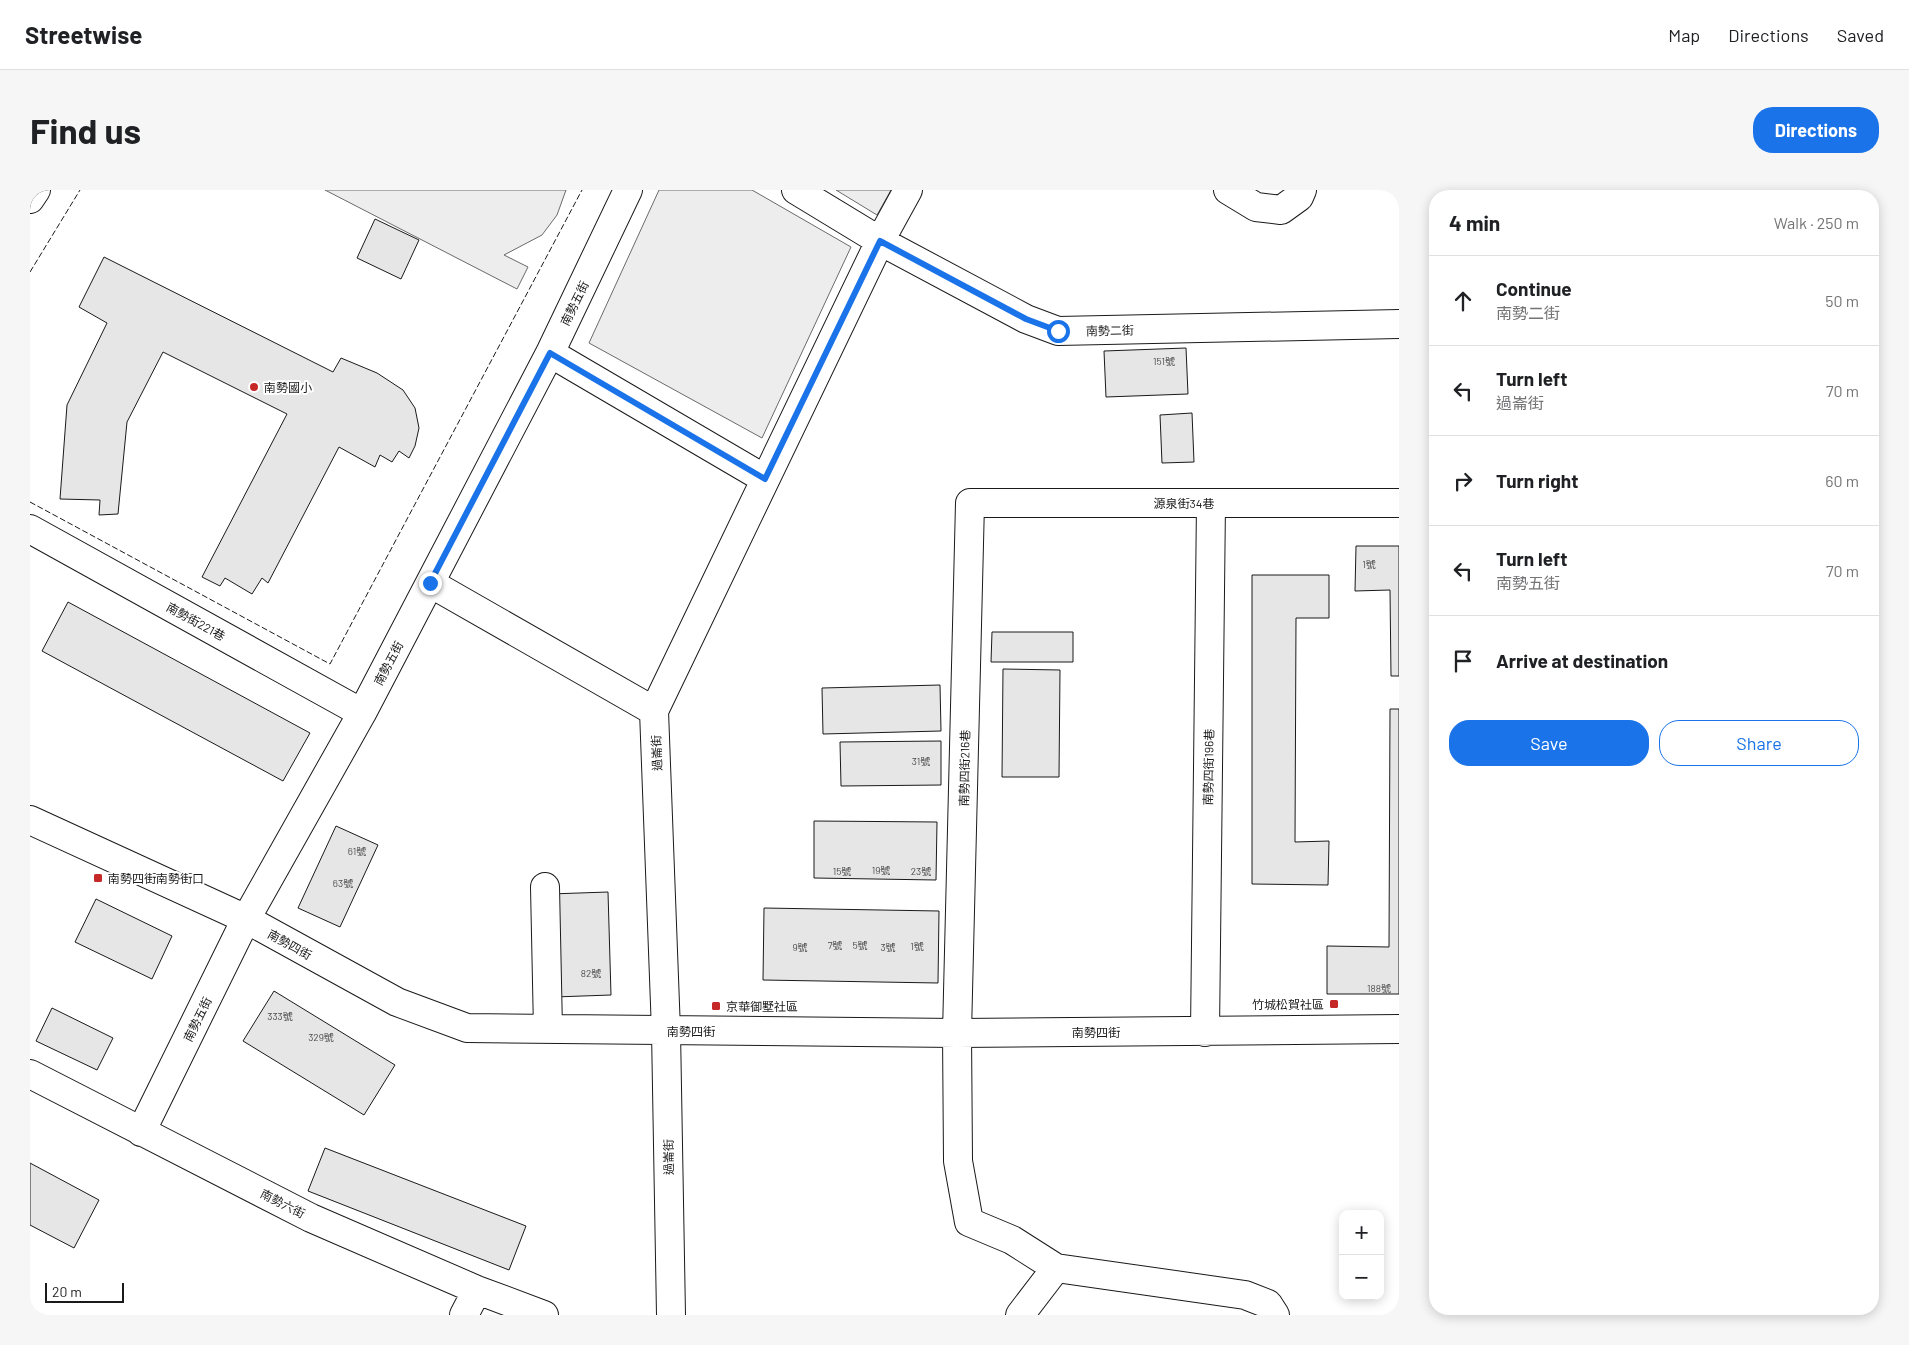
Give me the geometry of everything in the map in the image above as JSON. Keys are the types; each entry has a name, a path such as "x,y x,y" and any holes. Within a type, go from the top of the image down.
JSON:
{"street":[{"path":"30,199 36,190"},
{"name":"南勢五街","path":"141,1132 246,920 362,712 550,353 628,190"},
{"name":"南勢二街","path":"796,190 880,241 1026,319 1058,331 1399,324"},
{"name":"過崙街","path":"671,1315 666,1031 654,711 880,241 908,190"},
{"path":"1228,190 1256,207 1281,210 1299,197 1302,190"},
{"path":"550,353 765,479"},
{"name":"源泉街34巷","path":"970,503 1399,503"},
{"name":"南勢四街216巷","path":"970,503 957,1033 958,1161 969,1222 1012,1240 1056,1268"},
{"name":"南勢四街196巷","path":"1205,1032 1210,503"},
{"name":"南勢街221巷","path":"30,529 362,712"},
{"path":"430,583 654,711"},
{"name":"南勢四街","path":"30,820 246,920 397,1002 467,1028 957,1033 1399,1029"},
{"path":"545,887 548,1029"},
{"name":"南勢六街","path":"30,1074 311,1218 477,1290 544,1315"},
{"path":"1020,1315 1056,1268 1245,1295 1268,1304 1275,1315"},
{"path":"464,1315 477,1290"}],"shaded area":[{"path":"325,190 566,190 557,215 542,235 504,255 528,267 517,289"},
{"path":"659,190 752,190 851,247 762,438 589,343"},
{"path":"836,190 891,190 877,215"}],"building":[{"path":"375,219 419,240 401,279 357,258"},
{"path":"104,257 333,372 341,358 377,373 403,390 415,408 419,428 415,446 409,458 399,451 392,462 380,455 375,467 339,447 268,583 262,578 252,594 225,578 220,586 202,577 287,414 163,352 127,422 118,514 99,515 100,500 60,499 67,405 107,323 79,307"},
{"path":"1186,348 1188,394 1106,397 1104,351"},
{"path":"1192,413 1194,462 1162,463 1160,415"},
{"path":"1356,546 1399,546 1399,676 1391,676 1390,590 1355,591"},
{"path":"1252,575 1329,575 1329,618 1296,618 1295,842 1329,841 1328,885 1252,884"},
{"path":"68,602 310,733 283,781 42,651"},
{"path":"992,632 1073,632 1073,662 991,662"},
{"path":"1003,669 1060,670 1059,777 1002,777"},
{"path":"940,685 941,731 823,734 822,688"},
{"path":"1390,709 1399,709 1399,994 1327,994 1327,946 1389,947"},
{"path":"941,741 941,785 841,786 840,742"},
{"path":"814,821 937,822 936,880 814,878"},
{"path":"336,826 378,845 340,927 298,908"},
{"path":"608,892 611,995 554,997 550,894"},
{"path":"96,899 172,936 152,979 75,942"},
{"path":"764,908 939,911 938,983 763,980"},
{"path":"274,991 395,1065 364,1115 243,1041"},
{"path":"52,1008 113,1038 97,1070 36,1041"},
{"path":"325,1148 526,1226 509,1270 308,1191"},
{"path":"30,1163 99,1200 74,1248 30,1225"}],"fence":[{"path":"30,272 80,190"},
{"path":"30,502 330,664 582,190"}],"place":[{"name":"南勢國小","path":"254,387"},
{"name":"南勢四街南勢街口","path":"98,878"},
{"name":"竹城松賀社區","path":"1334,1004"},
{"name":"京華御墅社區","path":"716,1006"}],"route":[{"path":"430,583 550,353 765,479 880,241 1026,319 1058,331"}]}
